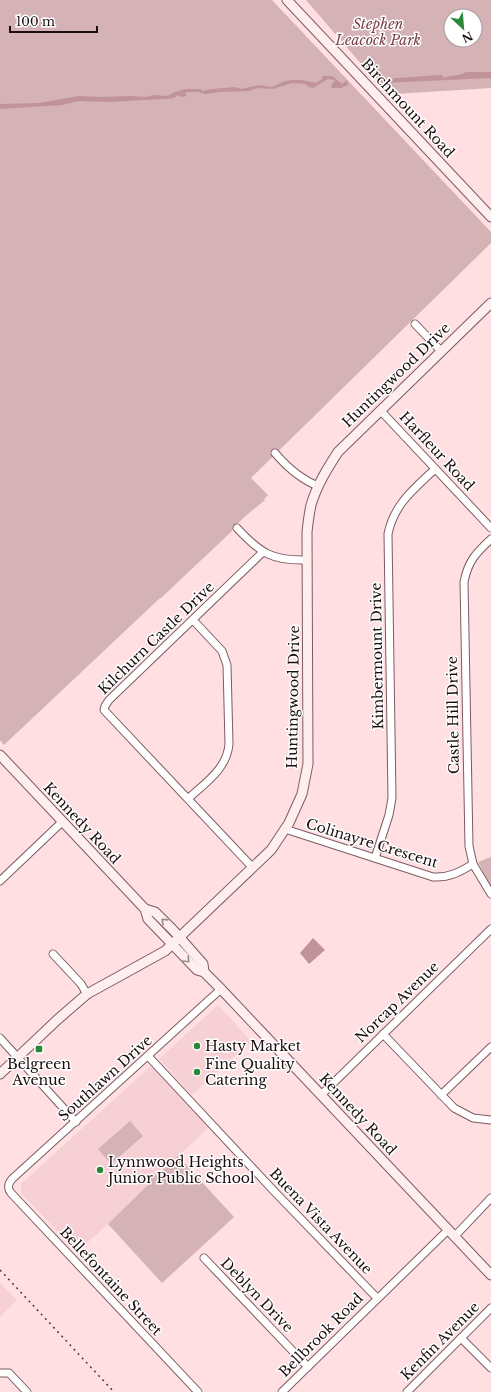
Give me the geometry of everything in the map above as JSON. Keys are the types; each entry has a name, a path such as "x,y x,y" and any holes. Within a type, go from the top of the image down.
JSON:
{"main road":[{"name":"Birchmount Road","path":"288,0 491,217"},
{"name":"Huntingwood Drive","path":"0,1074 87,994 165,951 271,850 285,829 302,794 308,764 307,532 311,505 318,486 326,469 338,452 490,304"},
{"name":"Kennedy Road","path":"0,755 144,909 148,919 197,970 204,972 221,989 491,1275"},
{"name":"Kennedy Road","path":"144,909 155,912 180,938 203,964 204,972"}],"street":[{"path":"415,324 441,351"},
{"name":"Harfleur Road","path":"380,410 491,528"},
{"path":"275,453 292,470 307,481 318,486"},
{"name":"Kimbermount Drive","path":"375,858 389,815 392,798 388,534 393,517 398,508 436,469"},
{"path":"237,528 248,540 263,552 291,560 307,560"},
{"name":"Castle Hill Drive","path":"491,539 473,557 466,572 464,582 468,835 473,864 491,894"},
{"name":"Kilchurn Castle Drive","path":"253,868 189,798 104,710 109,700 263,552"},
{"path":"189,798 216,773 224,763 227,757 229,744 227,665 222,651 193,620"},
{"path":"0,881 62,822"},
{"name":"Colinayre Crescent","path":"285,829 433,877 450,876 473,864"},
{"name":"Norcap Avenue","path":"321,1095 491,929"},
{"path":"53,954 81,984 87,994"},
{"name":"Southlawn Drive","path":"8,1186 12,1179 221,989"},
{"path":"383,1034 454,1108 468,1116 491,1120"},
{"path":"0,1038 76,1122"},
{"path":"441,1095 491,1046"},
{"name":"Buena Vista Avenue","path":"148,1056 272,1189 377,1298"},
{"name":"Bellefontaine Street","path":"8,1186 8,1190 198,1392"},
{"name":"Bellbrook Road","path":"282,1392 377,1298 491,1198"},
{"name":"Deblyn Drive","path":"204,1258 308,1367"},
{"name":"Kenfin Avenue","path":"407,1392 491,1308"},
{"path":"461,1338 491,1368"},
{"path":"0,1373 9,1373 27,1392"}],"shaded area":[{"path":"466,72 491,72 491,78 382,83 379,80 379,76 383,77 384,79 442,75 444,78"},
{"path":"323,76 332,76 342,84 347,80 348,85 341,88 332,88 331,86 335,80 328,79 313,88 305,84 292,83 273,89 258,88 248,91 205,94 198,92 187,92 185,93 187,96 181,97 178,95 174,98 164,99 108,102 79,101 62,105 0,109 0,104 39,103 79,96 167,96 185,89 201,89 202,91 235,87 241,89 258,85 272,87 285,81 293,80 316,83 321,80"},
{"path":"313,938 325,950 309,964 300,953"},
{"path":"218,1005 251,1041 192,1095 159,1059"},
{"name":"Lynnwood Heights Junior Public School","path":"151,1066 209,1127 77,1252 21,1193 21,1184"},
{"path":"0,1283 17,1300 0,1317"}],"green space":[{"path":"0,0 272,0 491,232 491,243 251,478 268,495 264,499 265,500 242,519 231,532 4,745 0,740"},
{"name":"Stephen Leacock Park","path":"306,0 491,0 491,88 394,94 363,66"},
{"path":"491,857 491,886 478,862"},
{"path":"130,1121 143,1136 111,1164 98,1149"},
{"path":"178,1156 234,1217 162,1283 108,1224 150,1183 150,1178 160,1173"}],"railway":[{"path":"0,1270 114,1392"}],"place":[{"name":"Hasty Market","path":"197,1046"},
{"name":"Belgreen Avenue","path":"39,1049"},
{"name":"Fine Quality Catering","path":"197,1072"},
{"name":"Lynnwood Heights Junior Public School","path":"100,1170"}]}
